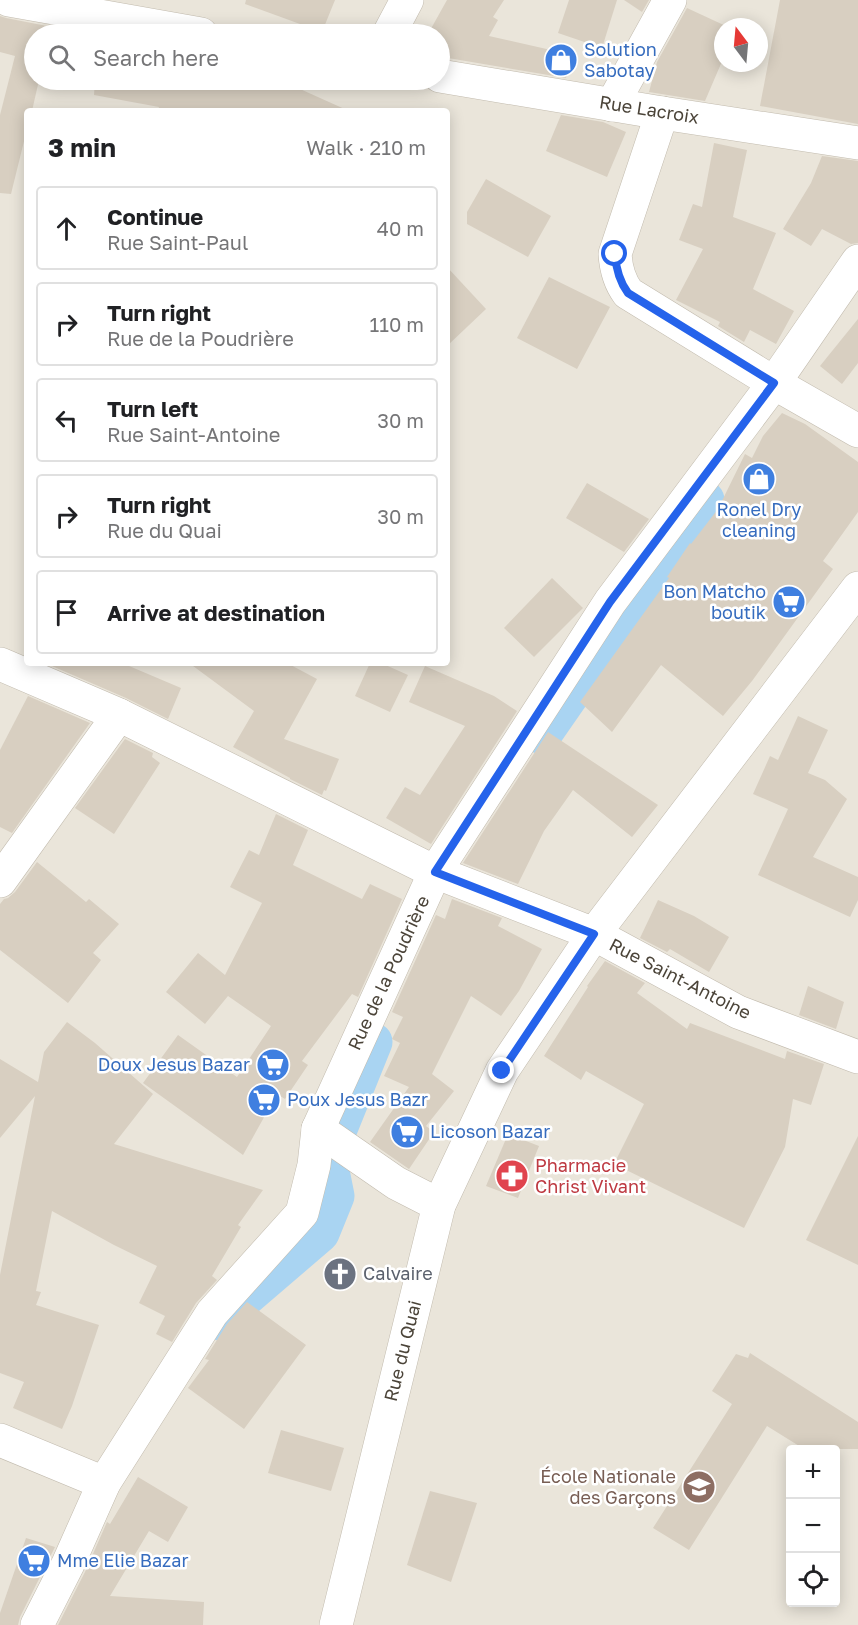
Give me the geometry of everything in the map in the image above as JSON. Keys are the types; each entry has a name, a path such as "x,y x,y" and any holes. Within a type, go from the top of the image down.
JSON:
{"street":[{"path":"9,0 67,5 155,24"},
{"path":"394,24 407,0"},
{"path":"612,105 670,0"},
{"name":"Rue Lacroix","path":"450,78 858,143"},
{"path":"662,113 615,254 620,282 628,293 774,383 858,431"},
{"name":"Rue de la Poudrière","path":"37,1625 68,1564 104,1483 212,1313 302,1213 314,1164 318,1129 435,872 610,602 774,383 858,261"},
{"name":"Rue du Quai","path":"336,1625 439,1205 502,1071 594,934 858,588"},
{"name":"Rue Saint-Antoine","path":"0,664 119,715 435,872 594,934 738,1012 858,1057"},
{"path":"0,881 119,715"},
{"path":"318,1129 396,1183 439,1205"},
{"path":"0,1440 104,1483"}],"shaded area":[{"path":"0,0 858,0 858,1625 0,1625"}],"building":[{"path":"246,0 335,0 325,24 300,24 245,4"},
{"path":"447,0 504,0 493,17 498,20 489,36 573,55 566,78 450,58 450,24 434,24"},
{"path":"569,0 617,0 602,48 558,33"},
{"path":"624,0 649,0 642,12"},
{"path":"780,0 858,0 858,124 760,106"},
{"path":"687,8 714,21 714,72 717,72 705,101 649,92 657,62"},
{"path":"0,16 37,24 24,24 24,90 37,90 33,108 24,108 24,141 11,194 0,193 0,115 15,56 0,52"},
{"path":"94,90 302,90 342,108 159,108 94,95"},
{"path":"561,115 603,122 626,132 607,177 546,151"},
{"path":"714,143 747,150 733,217 776,233 753,289 794,311 776,344 750,330 744,342 718,326 720,322 676,300 703,249 679,240 693,204 702,207"},
{"path":"822,156 858,161 858,243 851,244 822,229 811,246 783,229 811,183"},
{"path":"486,179 551,216 528,257 467,224 467,212"},
{"path":"450,270 486,309 450,343"},
{"path":"549,277 610,307 577,369 517,338"},
{"path":"858,319 858,363 842,384 820,366"},
{"path":"782,413 805,424 858,462 858,512 823,561 833,569 752,681 723,716 661,665 612,732 580,702 669,578 667,577 690,543 718,509 745,454 752,458 763,436"},
{"path":"587,483 649,519 624,552 566,518"},
{"path":"552,578 583,608 534,657 504,628"},
{"path":"52,666 129,666 181,688 168,719"},
{"path":"193,666 293,666 317,679 284,739 339,759 326,791 324,790 322,795 233,747 254,711"},
{"path":"369,666 388,666 408,675 390,712 355,696"},
{"path":"425,666 494,696 517,711 431,844 386,818 405,787 420,795 465,726 409,702"},
{"path":"28,696 90,723 12,833 0,827 0,750"},
{"path":"798,716 828,730 808,773 825,780 847,799 813,857 858,877 858,900 850,917 758,875 788,809 753,794 770,756 778,760"},
{"path":"548,732 658,805 632,837 573,790 544,831 518,884 463,863"},
{"path":"125,739 153,753 152,757 160,763 114,834 75,808"},
{"path":"276,814 308,830 293,865 362,899 370,884 402,899 358,997 352,994 302,1061 308,1065 285,1099 277,1094 243,1155 143,1083 178,1035 237,1077 271,1026 228,996 205,1024 166,992 198,953 225,975 262,903 230,887 249,850 259,855"},
{"path":"37,862 86,902 89,899 119,924 93,953 101,960 68,1003 0,950 0,904 15,892"},
{"path":"452,899 502,918 498,926 542,949 519,991 501,1016 471,996 432,1074 454,1091 426,1126 434,1132 409,1169 370,1142 409,1087 384,1076 400,1043 392,1039 403,1017 392,1012 436,915 445,919"},
{"path":"658,900 694,916 729,937 709,972 670,949 667,952 640,938"},
{"path":"605,961 645,983 637,993 687,1029 690,1023 785,1059 787,1051 824,1064 811,1105 793,1099 785,1147 744,1228 614,1164 644,1104 586,1071 581,1080 544,1056"},
{"path":"808,986 844,1002 836,1029 799,1015"},
{"path":"67,1022 95,1043 153,1094 114,1144 263,1190 238,1225 241,1227 212,1276 217,1280 196,1303 172,1342 156,1334 165,1316 139,1303 157,1266 52,1211 36,1291 41,1292 36,1305 99,1325 62,1429 13,1408 24,1382 0,1373 0,1275 35,1096 0,1138 0,1059 38,1082 44,1052"},
{"path":"508,1134 539,1146 518,1198 486,1186"},
{"path":"858,1136 858,1265 806,1240"},
{"path":"247,1302 306,1345 244,1429 188,1388 209,1360 205,1359 227,1324"},
{"path":"750,1353 858,1422 858,1449 840,1449 840,1445 798,1445 767,1426 689,1550 653,1528 732,1404 712,1391 736,1354 748,1358"},
{"path":"281,1430 344,1448 331,1491 268,1473"},
{"path":"138,1477 188,1507 168,1542 149,1531 110,1596 204,1602 203,1625 58,1625 107,1522 110,1524"},
{"path":"430,1491 477,1503 451,1582 407,1565"},
{"path":"26,1538 55,1547 18,1625 0,1625 0,1613"}],"waterway":[{"path":"542,735 705,500"},
{"path":"220,1321 320,1233 335,1196 327,1156 373,1042"}],"place":[{"name":"Solution Sabotay","path":"561,60"},
{"name":"Ronel Dry cleaning","path":"759,479"},
{"name":"Bon Matcho boutik","path":"789,602"},
{"name":"Doux Jesus Bazar","path":"273,1065"},
{"name":"Poux Jesus Bazr","path":"264,1100"},
{"name":"Licoson Bazar","path":"407,1132"},
{"name":"Pharmacie Christ Vivant","path":"512,1176"},
{"name":"Calvaire","path":"340,1274"},
{"name":"École Nationale des Garçons","path":"699,1487"},
{"name":"Mme Elie Bazar","path":"34,1561"}],"route":[{"path":"502,1071 594,934 435,872 610,602 774,383 628,293 620,282 615,254"}]}
